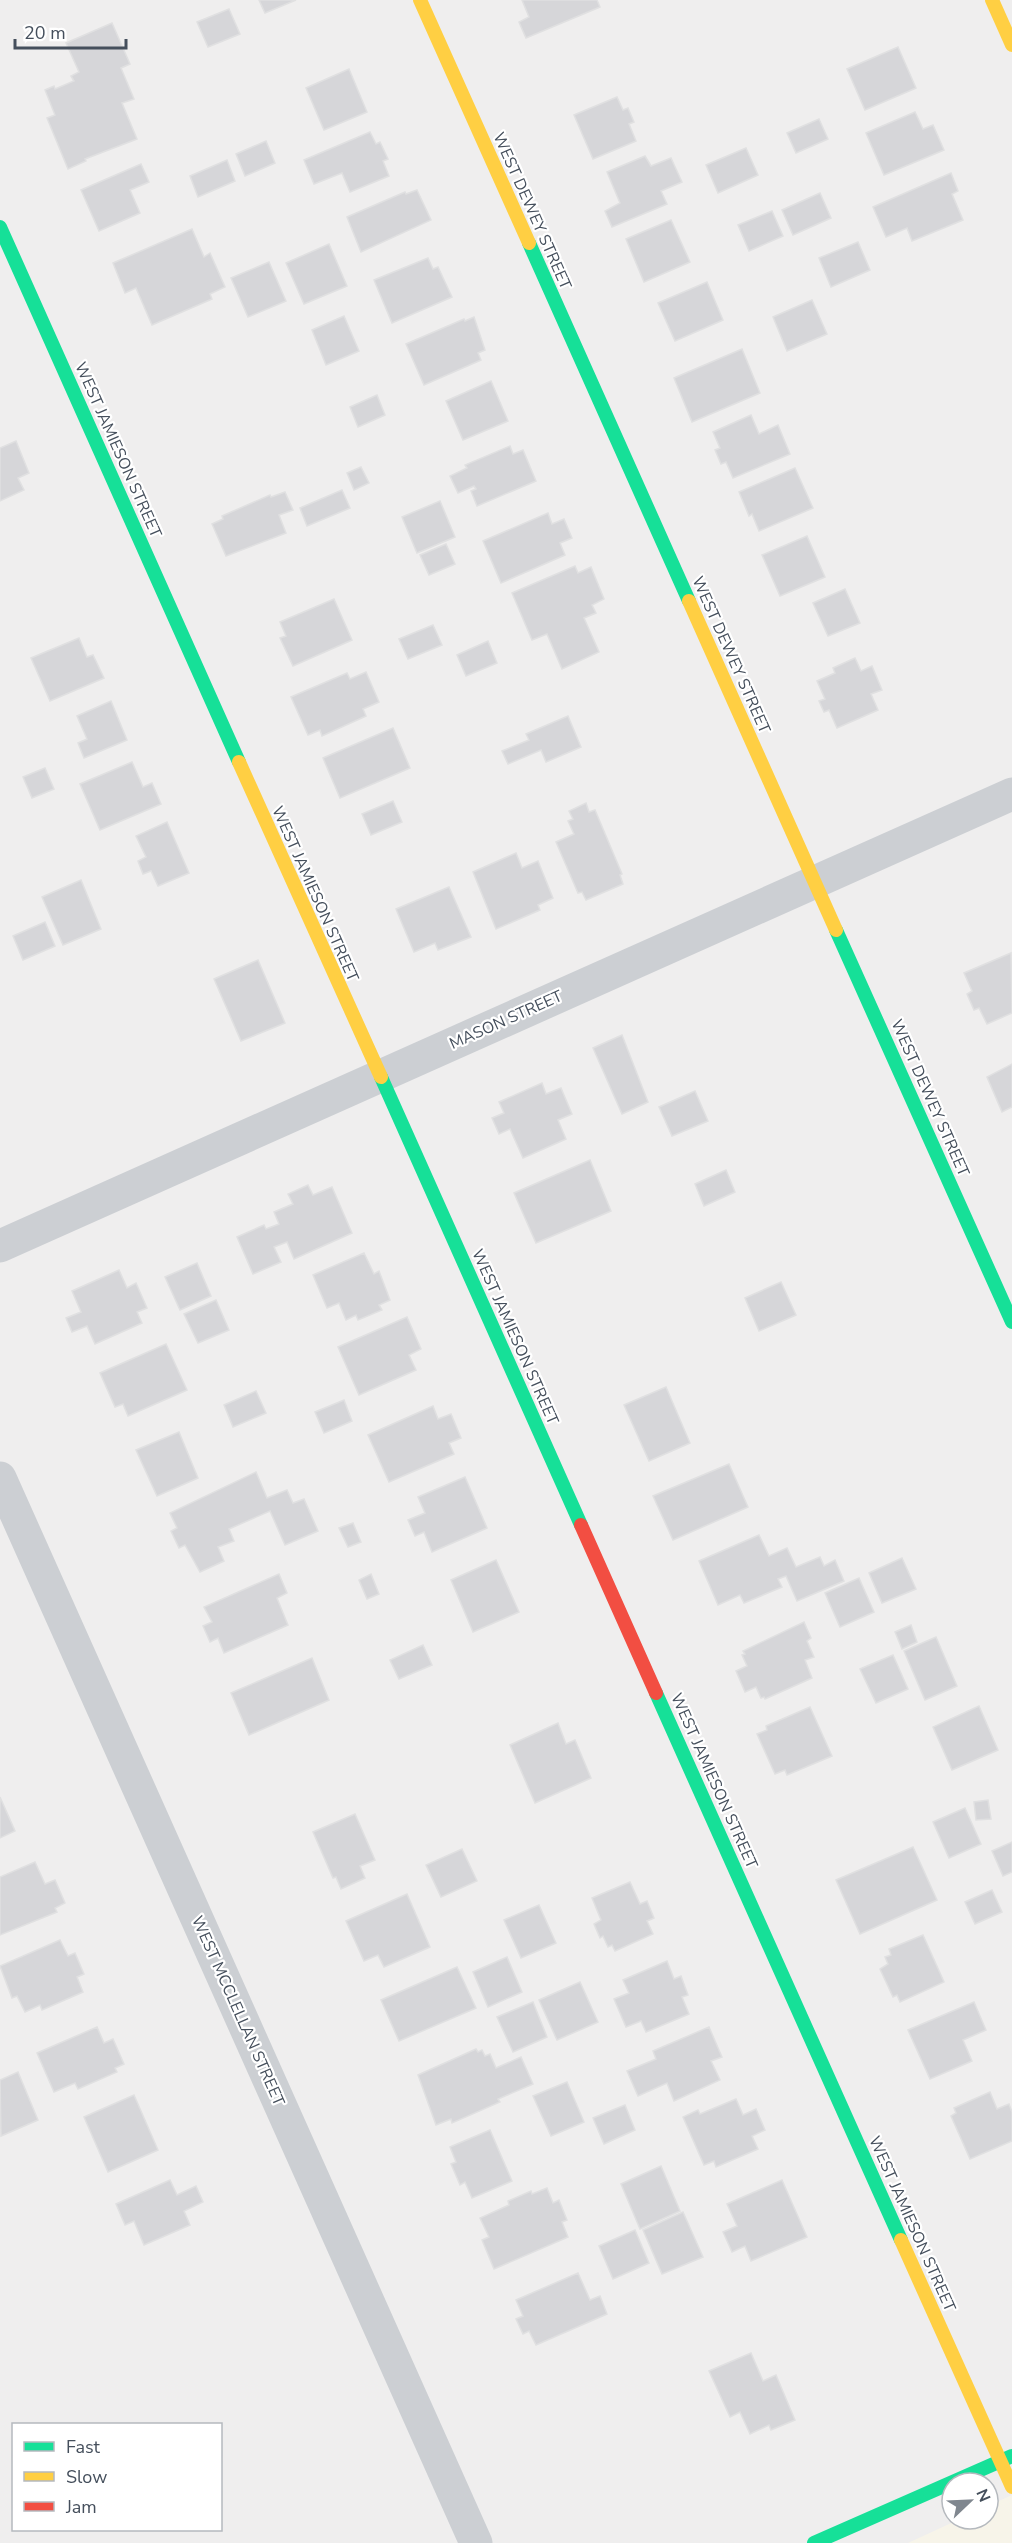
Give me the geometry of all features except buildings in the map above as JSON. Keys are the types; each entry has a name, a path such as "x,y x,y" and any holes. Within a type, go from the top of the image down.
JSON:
{"street":[{"name":"WEST DEWEY STREET","path":"420,0 1012,1323"},
{"path":"992,0 1012,45"},
{"name":"WEST JAMIESON STREET","path":"0,226 379,1076 1006,2458 1012,2487"},
{"name":"MASON STREET","path":"0,1246 1012,794"},
{"name":"WEST MCCLELLAN STREET","path":"0,1478 476,2543"},
{"path":"814,2543 1006,2458"}],"shaded area":[{"path":"1012,2495 1012,2543 908,2543 940,2528 940,2531 1000,2531 1000,2500"}],"traffic: fast":[{"path":"0,227 239,762"},
{"path":"529,243 689,601"},
{"path":"836,930 1012,1322"},
{"path":"381,1077 581,1525"},
{"path":"656,1693 901,2240"},
{"path":"814,2543 1012,2456"}],"traffic: slow":[{"path":"420,0 529,243"},
{"path":"992,0 1012,45"},
{"path":"689,601 836,930"},
{"path":"239,762 381,1077"},
{"path":"901,2240 1012,2487"}],"traffic: jam":[{"path":"581,1525 656,1693"}]}
